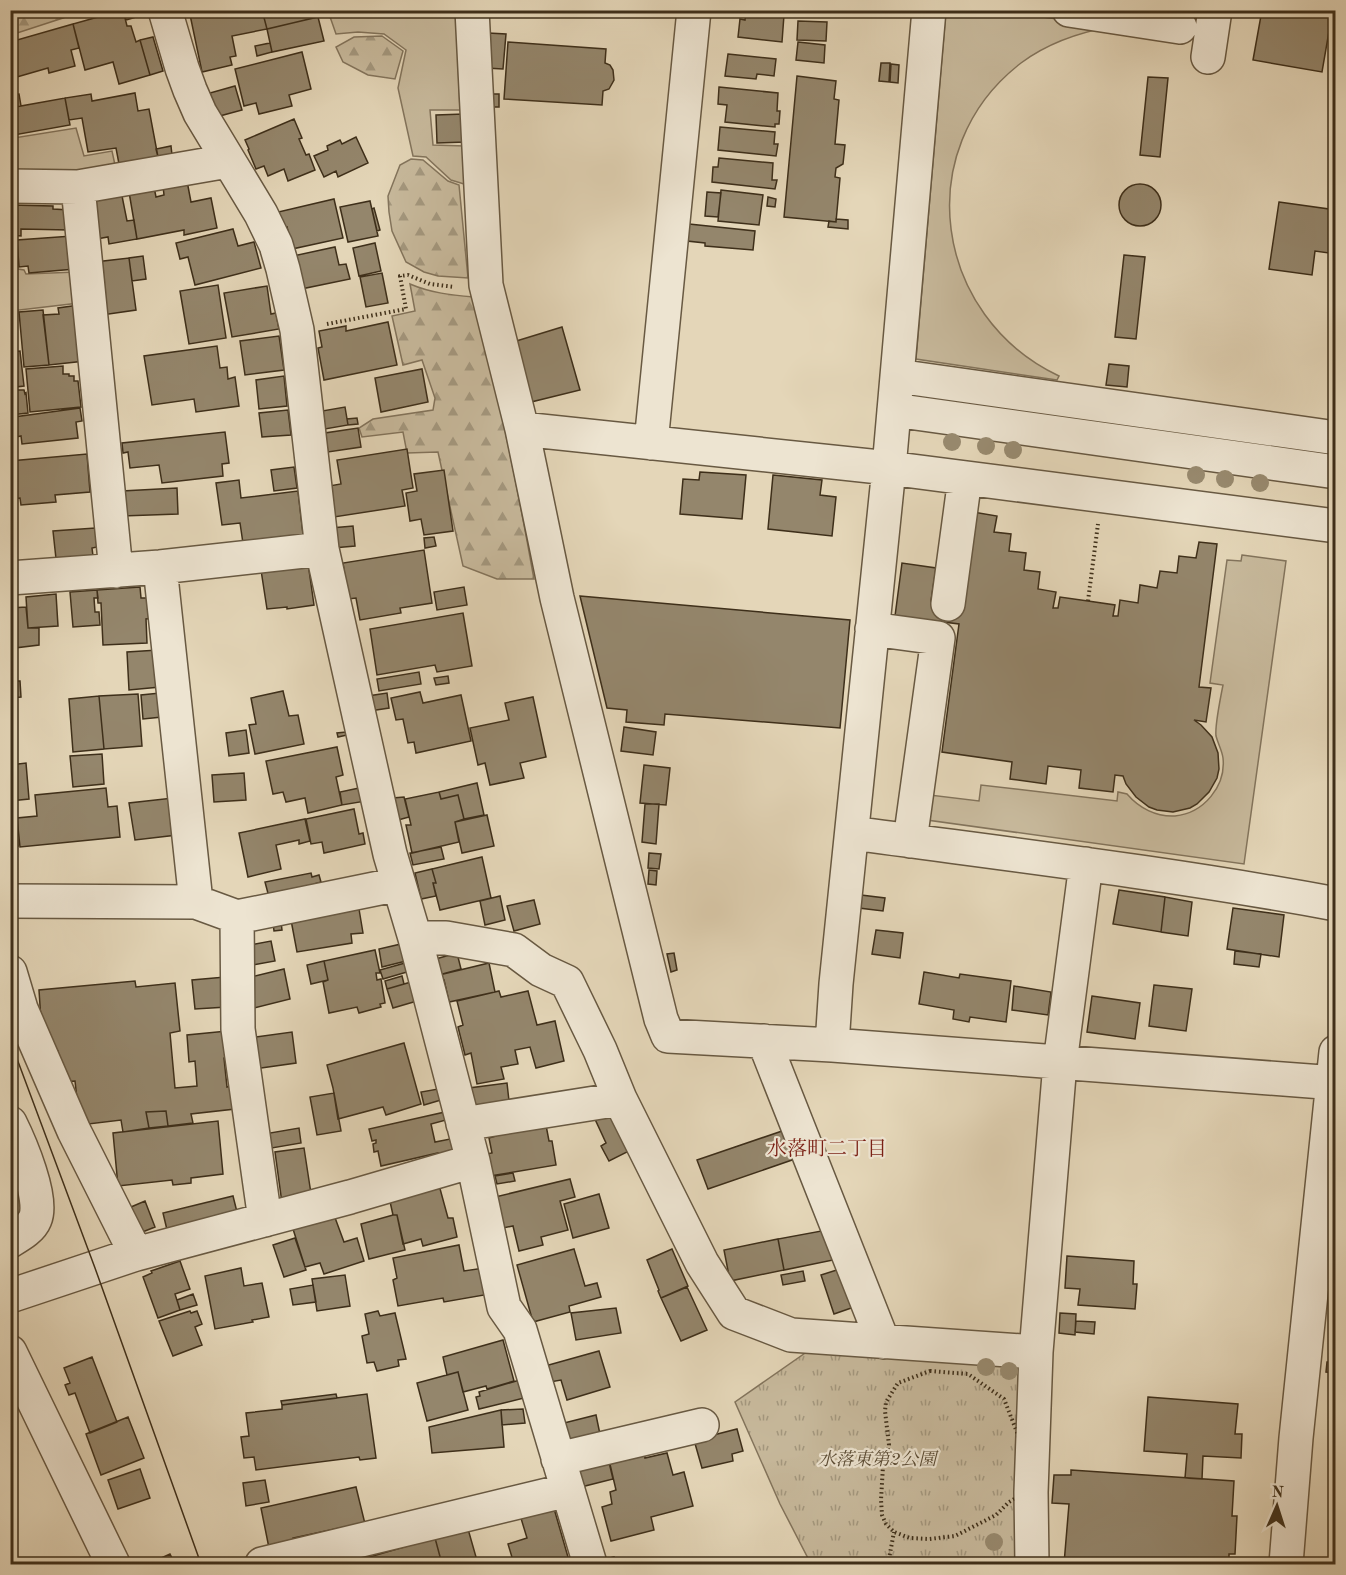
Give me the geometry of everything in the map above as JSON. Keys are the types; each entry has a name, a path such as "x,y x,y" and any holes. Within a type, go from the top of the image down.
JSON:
{"street":[{"path":"165,10 190,90 228,161 261,214 276,245 306,328 322,549 390,854 415,938 473,1161 504,1306 520,1330 590,1564"},
{"path":"472,10 477,286 522,429 557,598 661,1019 668,1036 832,1045 1060,1063 1334,1072 1297,1426 1286,1564"},
{"path":"651,443 694,10"},
{"path":"832,1045 836,984 889,468 929,10"},
{"path":"1069,10 1180,27"},
{"path":"1208,57 1215,10"},
{"path":"10,186 78,187 228,161"},
{"path":"78,187 116,571"},
{"path":"897,376 1335,438"},
{"path":"894,410 1335,472"},
{"path":"522,429 889,468 1335,526"},
{"path":"910,841 965,478"},
{"path":"10,578 160,567 322,549"},
{"path":"160,567 196,902"},
{"path":"872,629 944,621"},
{"path":"852,833 1086,864 1279,893 1335,904"},
{"path":"1032,1564 1031,1492 1036,1353 1060,1063 1086,864"},
{"path":"10,901 196,902 237,918 399,884"},
{"path":"237,918 238,1029 265,1220"},
{"path":"415,938 446,938 514,950 542,970 567,982 600,1050 620,1099 702,1263 734,1313 791,1335 1036,1353"},
{"path":"10,972 21,1009 74,1131 136,1254"},
{"path":"764,1041 884,1342"},
{"path":"463,1124 620,1099"},
{"path":"10,1123 36,1190 37,1204 36,1219 24,1233 10,1241"},
{"path":"10,1296 136,1254 350,1197 473,1161"},
{"path":"14,1365 113,1564"},
{"path":"558,1459 702,1425"},
{"path":"262,1563 568,1490"}],"path":[{"path":"306,328 406,309 400,276 408,274 439,286 477,286"},
{"path":"1088,601 1099,517"},
{"path":"930,1371 968,1374 1004,1399 1022,1445 1021,1495 1009,1502 996,1515 955,1536 929,1539 910,1538 894,1532 886,1524 881,1507 881,1486 889,1445 886,1402 898,1383 930,1371"},
{"path":"888,1564 894,1532"}],"green space":[{"path":"10,11 51,11 63,18 11,35"},
{"path":"328,11 456,11 460,110 430,110 433,145 465,146 464,184 451,180 426,157 413,156 398,88 406,50 384,34 358,32 336,34"},
{"path":"946,11 994,11 1114,26 1065,39 1021,63 985,99 962,140 951,184 951,230 963,274 985,314 1017,349 1059,376 1057,380 916,359"},
{"path":"382,36 403,51 395,79 368,75 343,62 336,47 354,37"},
{"path":"76,128 84,156 112,151 115,165 80,171 11,170 10,133 14,138"},
{"path":"411,159 423,160 448,181 459,185 468,278 438,276 424,272 406,262 392,231 388,196 400,165"},
{"path":"11,241 14,241 18,269 24,270 26,274 76,272 79,303 11,311"},
{"path":"410,284 433,292 474,297 507,437 534,579 497,579 463,566 438,452 407,453 403,432 362,437 359,428 373,419 433,410 435,398 422,360 403,365 392,316 415,311"},
{"path":"1242,555 1286,561 1244,864 927,820 930,795 979,801 981,785 1117,801 1118,792 1127,794 1148,811 1168,816 1186,814 1204,804 1217,788 1223,768 1216,732 1223,685 1210,683 1227,560 1241,561"},
{"name":"水落東第2公園","path":"811,1349 1023,1364 1019,1564 811,1564 780,1504 735,1402"}],"building":[{"path":"123,10 127,26 131,26 136,42 140,40 150,75 119,84 113,62 85,70 73,24"},
{"path":"123,10 145,10 146,14 126,20"},
{"path":"189,10 262,10 267,29 232,36 236,56 230,57 232,65 202,72"},
{"path":"262,10 317,10 318,17 267,29"},
{"path":"830,10 873,10 873,14 835,13"},
{"path":"1262,10 1314,10 1332,14 1322,72 1253,60"},
{"path":"746,12 784,15 782,42 738,37 740,19 745,20"},
{"path":"318,17 324,41 272,52 267,29"},
{"path":"798,21 827,22 826,41 797,40"},
{"path":"73,24 79,48 71,50 75,66 49,73 48,68 10,79 10,42"},
{"path":"488,33 506,34 503,69 486,68"},
{"path":"153,37 163,71 150,75 140,40"},
{"path":"508,42 606,49 605,63 613,70 614,80 609,89 603,91 602,105 504,99"},
{"path":"798,42 825,45 824,63 796,60"},
{"path":"1336,42 1336,75 1330,74"},
{"path":"270,43 272,52 257,56 255,46"},
{"path":"302,52 311,89 289,95 292,106 259,114 256,103 244,106 235,69"},
{"path":"728,54 776,59 774,76 757,74 756,79 725,76"},
{"path":"881,63 890,63 889,82 879,81"},
{"path":"891,64 899,65 898,83 890,82"},
{"path":"797,76 836,81 834,99 839,100 835,144 845,145 843,164 836,168 835,177 840,178 836,222 784,217"},
{"path":"1148,77 1168,78 1160,157 1140,155"},
{"path":"235,86 242,110 216,117 210,93"},
{"path":"719,87 778,93 779,124 775,124 775,127 725,122 727,105 718,104"},
{"path":"135,93 138,111 149,109 158,157 119,164 116,148 88,152 82,118 69,120 65,98 91,94 92,101"},
{"path":"19,94 21,106 10,108 10,95"},
{"path":"488,94 499,94 499,107 488,107"},
{"path":"65,98 70,125 14,135 10,108"},
{"path":"464,114 465,142 437,143 436,115"},
{"path":"294,119 302,138 299,139 306,155 309,154 315,170 288,181 284,169 268,176 264,166 256,169 245,140"},
{"path":"720,127 775,132 774,144 778,144 776,156 718,150"},
{"path":"356,137 368,163 338,177 336,171 324,177 314,156 328,150 327,146 340,140 342,144"},
{"path":"171,146 172,155 158,157 156,149"},
{"path":"719,158 773,163 772,180 777,180 775,189 712,182 713,167 718,167"},
{"path":"187,181 191,202 211,198 217,228 184,235 184,230 137,239 129,192 154,187 156,197 164,195 163,186"},
{"path":"1140,184 1148,185 1155,190 1160,197 1160,213 1155,220 1148,225 1140,226 1132,225 1125,220 1120,213 1119,205 1120,197 1125,190 1132,185"},
{"path":"120,186 127,221 134,220 137,239 109,244 108,237 97,239 88,192"},
{"path":"721,190 763,195 759,225 718,221"},
{"path":"707,192 721,193 718,217 705,216"},
{"path":"768,197 776,199 775,207 767,206"},
{"path":"334,199 343,238 292,249 287,227 277,229 274,213"},
{"path":"370,201 378,236 348,242 340,207"},
{"path":"1279,202 1336,210 1336,254 1315,251 1312,275 1269,269"},
{"path":"10,205 53,206 53,209 70,210 69,230 21,229 21,236 10,235"},
{"path":"374,208 380,230 377,231 372,209"},
{"path":"836,219 848,220 848,229 828,227 829,221 836,222"},
{"path":"689,224 755,231 753,250 705,246 705,243 687,241"},
{"path":"233,229 238,246 254,242 261,268 195,285 188,257 180,259 176,243"},
{"path":"72,236 75,269 29,273 28,266 19,267 17,240"},
{"path":"375,243 381,271 359,276 353,248"},
{"path":"335,247 339,265 346,264 350,279 301,289 293,256"},
{"path":"1124,255 1145,257 1136,339 1115,337"},
{"path":"143,256 146,279 132,281 129,258"},
{"path":"129,258 136,310 102,315 95,262"},
{"path":"382,273 388,303 366,307 360,277"},
{"path":"218,285 226,338 189,344 180,291"},
{"path":"267,286 271,314 276,313 279,329 232,337 224,293"},
{"path":"79,305 85,361 49,365 43,315 59,314 58,308"},
{"path":"43,310 49,365 24,367 19,312"},
{"path":"388,322 397,365 324,380 318,348 322,347 319,331 346,326 346,331"},
{"path":"562,327 580,390 531,402 513,342"},
{"path":"279,336 284,370 245,375 240,341"},
{"path":"217,346 220,368 227,367 228,379 235,377 239,406 196,412 194,399 152,405 144,356"},
{"path":"20,351 24,386 16,387 16,390 24,390 26,393 28,413 10,415 10,352"},
{"path":"1109,364 1129,366 1127,387 1106,385"},
{"path":"63,366 63,374 74,376 74,381 78,381 81,407 30,412 26,369"},
{"path":"422,369 428,402 381,412 375,378"},
{"path":"284,376 287,406 259,409 256,380"},
{"path":"345,407 348,425 325,429 322,411"},
{"path":"80,408 82,421 76,422 78,438 22,444 21,436 16,437 14,417"},
{"path":"288,410 291,435 262,437 259,413"},
{"path":"357,418 358,424 348,425 347,419"},
{"path":"358,428 361,447 328,452 325,433"},
{"path":"225,432 229,463 222,464 223,476 162,483 159,465 130,468 128,452 123,453 122,443"},
{"path":"407,449 413,488 402,490 405,506 334,517 329,486 341,484 337,460"},
{"path":"87,454 90,492 55,495 56,502 21,505 20,498 10,499 10,461"},
{"path":"294,467 297,488 274,491 271,470"},
{"path":"444,470 453,531 424,535 421,519 410,521 406,493 417,491 414,474"},
{"path":"700,472 746,475 742,519 680,514 683,479 699,480"},
{"path":"773,475 822,480 820,495 836,497 832,536 768,529"},
{"path":"239,480 241,498 298,491 304,542 244,550 240,523 222,525 216,483"},
{"path":"177,488 178,514 122,516 122,491"},
{"path":"973,512 997,516 994,532 1011,534 1009,551 1026,553 1024,570 1040,572 1038,589 1056,592 1053,608 1058,608 1060,597 1115,605 1113,616 1118,616 1120,600 1138,603 1140,585 1157,588 1160,571 1177,573 1179,556 1196,558 1199,542 1217,544 1199,687 1211,688 1206,722 1194,720 1212,737 1218,753 1219,769 1209,792 1197,804 1173,812 1157,810 1136,797 1123,776 1115,775 1113,792 1079,788 1081,770 1048,766 1046,784 1010,779 1012,762 942,752 959,624 895,616 902,563 936,568 931,601 961,605"},
{"path":"353,526 355,546 333,548 331,528"},
{"path":"95,528 97,547 92,548 94,564 57,568 53,531"},
{"path":"434,537 436,546 425,548 424,538"},
{"path":"424,550 432,603 400,608 401,613 360,620 356,598 348,599 343,563"},
{"path":"308,563 314,605 267,609 261,570"},
{"path":"140,587 141,598 154,598 155,618 146,619 147,643 103,645 101,603 98,603 97,590"},
{"path":"464,587 467,605 437,610 434,592"},
{"path":"97,590 98,598 94,598 95,612 99,612 100,625 73,627 70,592"},
{"path":"56,594 58,626 28,628 26,597"},
{"path":"580,596 850,620 840,728 665,714 664,725 626,722 627,710 607,708"},
{"path":"26,607 28,628 39,628 39,645 15,648 15,657 10,657 10,608"},
{"path":"463,613 472,666 437,672 435,665 377,675 370,629"},
{"path":"158,650 160,687 129,690 127,652"},
{"path":"419,672 421,684 379,691 377,679"},
{"path":"448,676 449,683 436,685 434,678"},
{"path":"10,681 20,681 21,697 10,698"},
{"path":"283,691 289,716 298,715 304,744 255,754 249,725 256,724 251,698"},
{"path":"420,692 423,703 461,695 471,741 416,753 414,742 408,743 403,719 396,720 391,698"},
{"path":"160,693 162,717 143,719 141,695"},
{"path":"387,693 389,708 370,711 368,696"},
{"path":"138,694 142,746 104,749 99,696"},
{"path":"99,696 104,749 73,752 69,699"},
{"path":"533,697 546,757 520,763 524,778 490,785 485,763 478,765 470,728 509,720 505,703"},
{"path":"624,727 656,732 653,755 621,751"},
{"path":"246,730 249,753 229,756 226,733"},
{"path":"346,732 347,735 338,737 337,733"},
{"path":"337,747 343,775 336,777 342,805 308,813 305,798 286,802 283,792 273,794 266,761"},
{"path":"102,754 104,784 73,787 70,756"},
{"path":"26,763 29,799 10,801 10,765"},
{"path":"644,765 670,768 666,805 640,803"},
{"path":"244,773 246,800 214,802 212,775"},
{"path":"477,783 484,815 464,819 458,795 441,799 439,792"},
{"path":"364,787 366,801 342,805 340,792"},
{"path":"106,788 108,807 117,806 120,837 20,847 17,818 37,816 35,795"},
{"path":"439,792 441,799 458,795 464,819 455,822 459,842 412,853 406,825 411,825 405,799"},
{"path":"404,797 409,817 398,820 393,798"},
{"path":"173,798 177,835 135,840 129,803"},
{"path":"645,804 659,804 656,844 642,842"},
{"path":"354,809 359,834 363,833 365,844 324,853 322,842 311,844 306,819"},
{"path":"15,813 18,846 10,847 10,814"},
{"path":"487,815 494,846 462,853 455,822"},
{"path":"305,819 310,841 299,844 299,840 276,845 281,869 248,877 239,833"},
{"path":"441,847 444,859 413,865 410,853"},
{"path":"649,853 661,854 659,869 648,868"},
{"path":"482,857 491,898 440,910 432,869"},
{"path":"432,869 436,883 433,883 436,896 421,899 415,873"},
{"path":"649,870 657,871 656,885 648,884"},
{"path":"311,873 312,877 319,875 321,882 314,884 315,892 270,901 265,882"},
{"path":"1119,890 1165,897 1161,932 1113,924"},
{"path":"861,895 885,898 883,911 859,908"},
{"path":"500,896 505,920 485,925 480,901"},
{"path":"1165,897 1192,902 1188,936 1161,932"},
{"path":"534,900 540,924 514,931 507,906"},
{"path":"1233,908 1284,915 1279,957 1227,949"},
{"path":"359,909 363,933 351,934 352,943 297,952 291,920"},
{"path":"281,922 282,930 274,931 273,923"},
{"path":"876,930 903,933 900,958 872,954"},
{"path":"271,941 275,961 247,966 244,946"},
{"path":"401,944 406,961 382,967 379,949"},
{"path":"375,950 380,973 376,973 377,980 381,979 385,1003 380,1004 381,1007 359,1013 357,1007 329,1013 323,982 328,980 324,961"},
{"path":"1235,951 1261,954 1259,967 1234,964"},
{"path":"457,953 461,969 435,976 432,960"},
{"path":"674,953 677,970 671,972 667,954"},
{"path":"324,961 328,980 311,984 307,965"},
{"path":"405,963 407,972 383,979 380,970"},
{"path":"489,963 495,992 449,1002 444,980 437,982 435,976"},
{"path":"284,969 290,999 254,1008 247,978"},
{"path":"924,972 959,978 960,974 1011,981 1006,1022 970,1017 969,1022 953,1019 954,1010 919,1004"},
{"path":"402,976 404,984 387,989 385,981"},
{"path":"225,977 227,1007 195,1009 192,980"},
{"path":"135,981 136,987 175,983 180,1031 170,1033 175,1088 197,1086 195,1061 189,1062 187,1035 227,1031 231,1056 224,1058 227,1087 232,1086 235,1109 191,1114 193,1123 168,1126 166,1111 146,1112 149,1128 123,1132 121,1120 80,1125 75,1081 61,1082 58,1051 43,1051 39,990"},
{"path":"411,982 417,1001 393,1008 387,989"},
{"path":"1154,985 1192,989 1186,1031 1149,1026"},
{"path":"1014,986 1051,992 1048,1015 1012,1010"},
{"path":"499,991 501,997 528,991 537,1025 555,1021 564,1061 536,1068 530,1047 515,1050 518,1064 501,1067 504,1079 477,1084 471,1053 465,1055 458,1027 463,1025 457,1001"},
{"path":"1092,996 1140,1003 1135,1039 1087,1032"},
{"path":"292,1032 296,1063 254,1069 249,1038"},
{"path":"404,1043 421,1104 386,1115 383,1107 338,1119 327,1065"},
{"path":"507,1083 510,1110 473,1115 469,1088"},
{"path":"438,1089 441,1100 424,1105 421,1092"},
{"path":"334,1093 341,1131 317,1135 310,1097"},
{"path":"608,1110 629,1151 609,1161 601,1146 606,1143 594,1117"},
{"path":"166,1111 168,1126 149,1128 146,1112"},
{"path":"445,1112 446,1120 431,1124 435,1142 450,1139 454,1154 439,1157 438,1153 381,1166 378,1151 374,1152 373,1144 376,1140 372,1141 369,1129"},
{"path":"545,1120 549,1141 552,1141 556,1165 490,1176 486,1154 492,1153 489,1138 496,1136 496,1130"},
{"path":"218,1121 223,1174 191,1178 191,1183 173,1185 172,1180 118,1186 113,1133"},
{"path":"299,1128 301,1143 266,1149 264,1134"},
{"path":"785,1130 795,1159 708,1189 697,1160"},
{"path":"304,1148 312,1200 282,1203 275,1152"},
{"path":"513,1173 515,1181 497,1184 495,1176"},
{"path":"570,1179 575,1197 560,1201 568,1230 541,1237 543,1245 519,1251 513,1226 503,1228 495,1197"},
{"path":"439,1185 448,1218 453,1218 457,1237 423,1246 421,1239 403,1244 397,1215 393,1215 389,1197"},
{"path":"599,1194 609,1228 573,1238 564,1204"},
{"path":"233,1196 238,1216 168,1234 163,1213"},
{"path":"145,1201 155,1227 140,1233 131,1207"},
{"path":"334,1215 344,1242 357,1238 364,1261 324,1274 320,1263 305,1267 293,1229"},
{"path":"397,1215 405,1250 369,1259 361,1224"},
{"path":"832,1229 838,1259 784,1270 778,1239"},
{"path":"295,1238 306,1270 284,1277 273,1245"},
{"path":"778,1239 784,1270 730,1281 724,1250"},
{"path":"459,1245 464,1271 484,1268 490,1294 444,1302 443,1298 398,1306 393,1280 397,1278 393,1258"},
{"path":"574,1249 585,1286 597,1283 601,1297 569,1306 570,1312 533,1322 517,1265"},
{"path":"672,1249 688,1286 661,1298 647,1260"},
{"path":"1067,1256 1134,1261 1133,1284 1137,1284 1135,1309 1078,1305 1080,1289 1065,1288"},
{"path":"180,1261 190,1289 175,1294 180,1310 158,1318 143,1277 152,1273 151,1271"},
{"path":"241,1268 244,1286 262,1283 269,1317 215,1329 205,1276"},
{"path":"843,1268 857,1306 834,1314 821,1275"},
{"path":"803,1271 805,1281 783,1285 781,1275"},
{"path":"345,1275 350,1306 317,1311 312,1279"},
{"path":"313,1285 316,1302 293,1305 290,1289"},
{"path":"687,1287 707,1330 681,1341 661,1298"},
{"path":"193,1294 197,1305 180,1310 177,1300"},
{"path":"616,1308 621,1333 576,1340 571,1313"},
{"path":"190,1311 191,1313 197,1311 202,1324 195,1327 202,1345 173,1356 159,1321"},
{"path":"378,1311 380,1316 395,1313 406,1359 398,1360 399,1366 377,1371 374,1362 367,1363 362,1336 369,1334 365,1314"},
{"path":"1060,1313 1076,1314 1075,1335 1059,1333"},
{"path":"1076,1321 1095,1322 1094,1334 1075,1332"},
{"path":"503,1340 514,1381 487,1389 486,1386 463,1392 458,1372 447,1375 443,1357"},
{"path":"599,1351 610,1387 567,1400 561,1380 550,1382 545,1366"},
{"path":"92,1357 117,1422 90,1433 75,1393 69,1395 65,1385 70,1383 64,1368"},
{"path":"1327,1362 1336,1362 1336,1373 1326,1372"},
{"path":"458,1372 468,1410 427,1421 417,1383"},
{"path":"523,1379 528,1397 479,1409 476,1397 480,1396 479,1392"},
{"path":"336,1394 337,1398 282,1405 281,1401"},
{"path":"367,1394 376,1458 360,1460 359,1457 256,1470 254,1457 244,1458 241,1437 249,1436 246,1413 282,1409 282,1405"},
{"path":"1148,1397 1238,1404 1235,1434 1242,1434 1241,1458 1203,1456 1202,1479 1185,1478 1187,1454 1144,1451"},
{"path":"523,1409 525,1423 502,1425 501,1410"},
{"path":"501,1410 504,1447 432,1453 429,1427"},
{"path":"596,1415 601,1439 571,1447 564,1423"},
{"path":"128,1417 144,1458 101,1475 86,1434"},
{"path":"737,1429 743,1451 732,1454 733,1461 702,1468 694,1440"},
{"path":"644,1452 645,1458 667,1453 673,1475 684,1472 693,1506 651,1517 654,1530 611,1541 602,1507 612,1504 610,1492 616,1490 609,1460"},
{"path":"608,1458 613,1479 581,1487 576,1467"},
{"path":"140,1469 150,1498 118,1509 108,1480"},
{"path":"1071,1470 1234,1481 1232,1516 1237,1516 1235,1554 1229,1554 1229,1564 1064,1564 1069,1504 1052,1503 1054,1475 1071,1475"},
{"path":"265,1480 269,1502 246,1506 243,1483"},
{"path":"356,1487 366,1528 346,1534 345,1527 293,1538 295,1548 270,1553 261,1508"},
{"path":"553,1505 570,1564 514,1564 508,1544 527,1538 520,1515"},
{"path":"468,1529 478,1564 442,1564 435,1538"},
{"path":"435,1538 442,1564 360,1564 359,1560"},
{"path":"170,1554 175,1564 148,1564"},
{"path":"614,1557 616,1564 606,1564 605,1559"}],"tram line":[{"path":"10,1040 201,1564"}],"district":[{"name":"水落町二丁目","path":"827,1148"}]}
